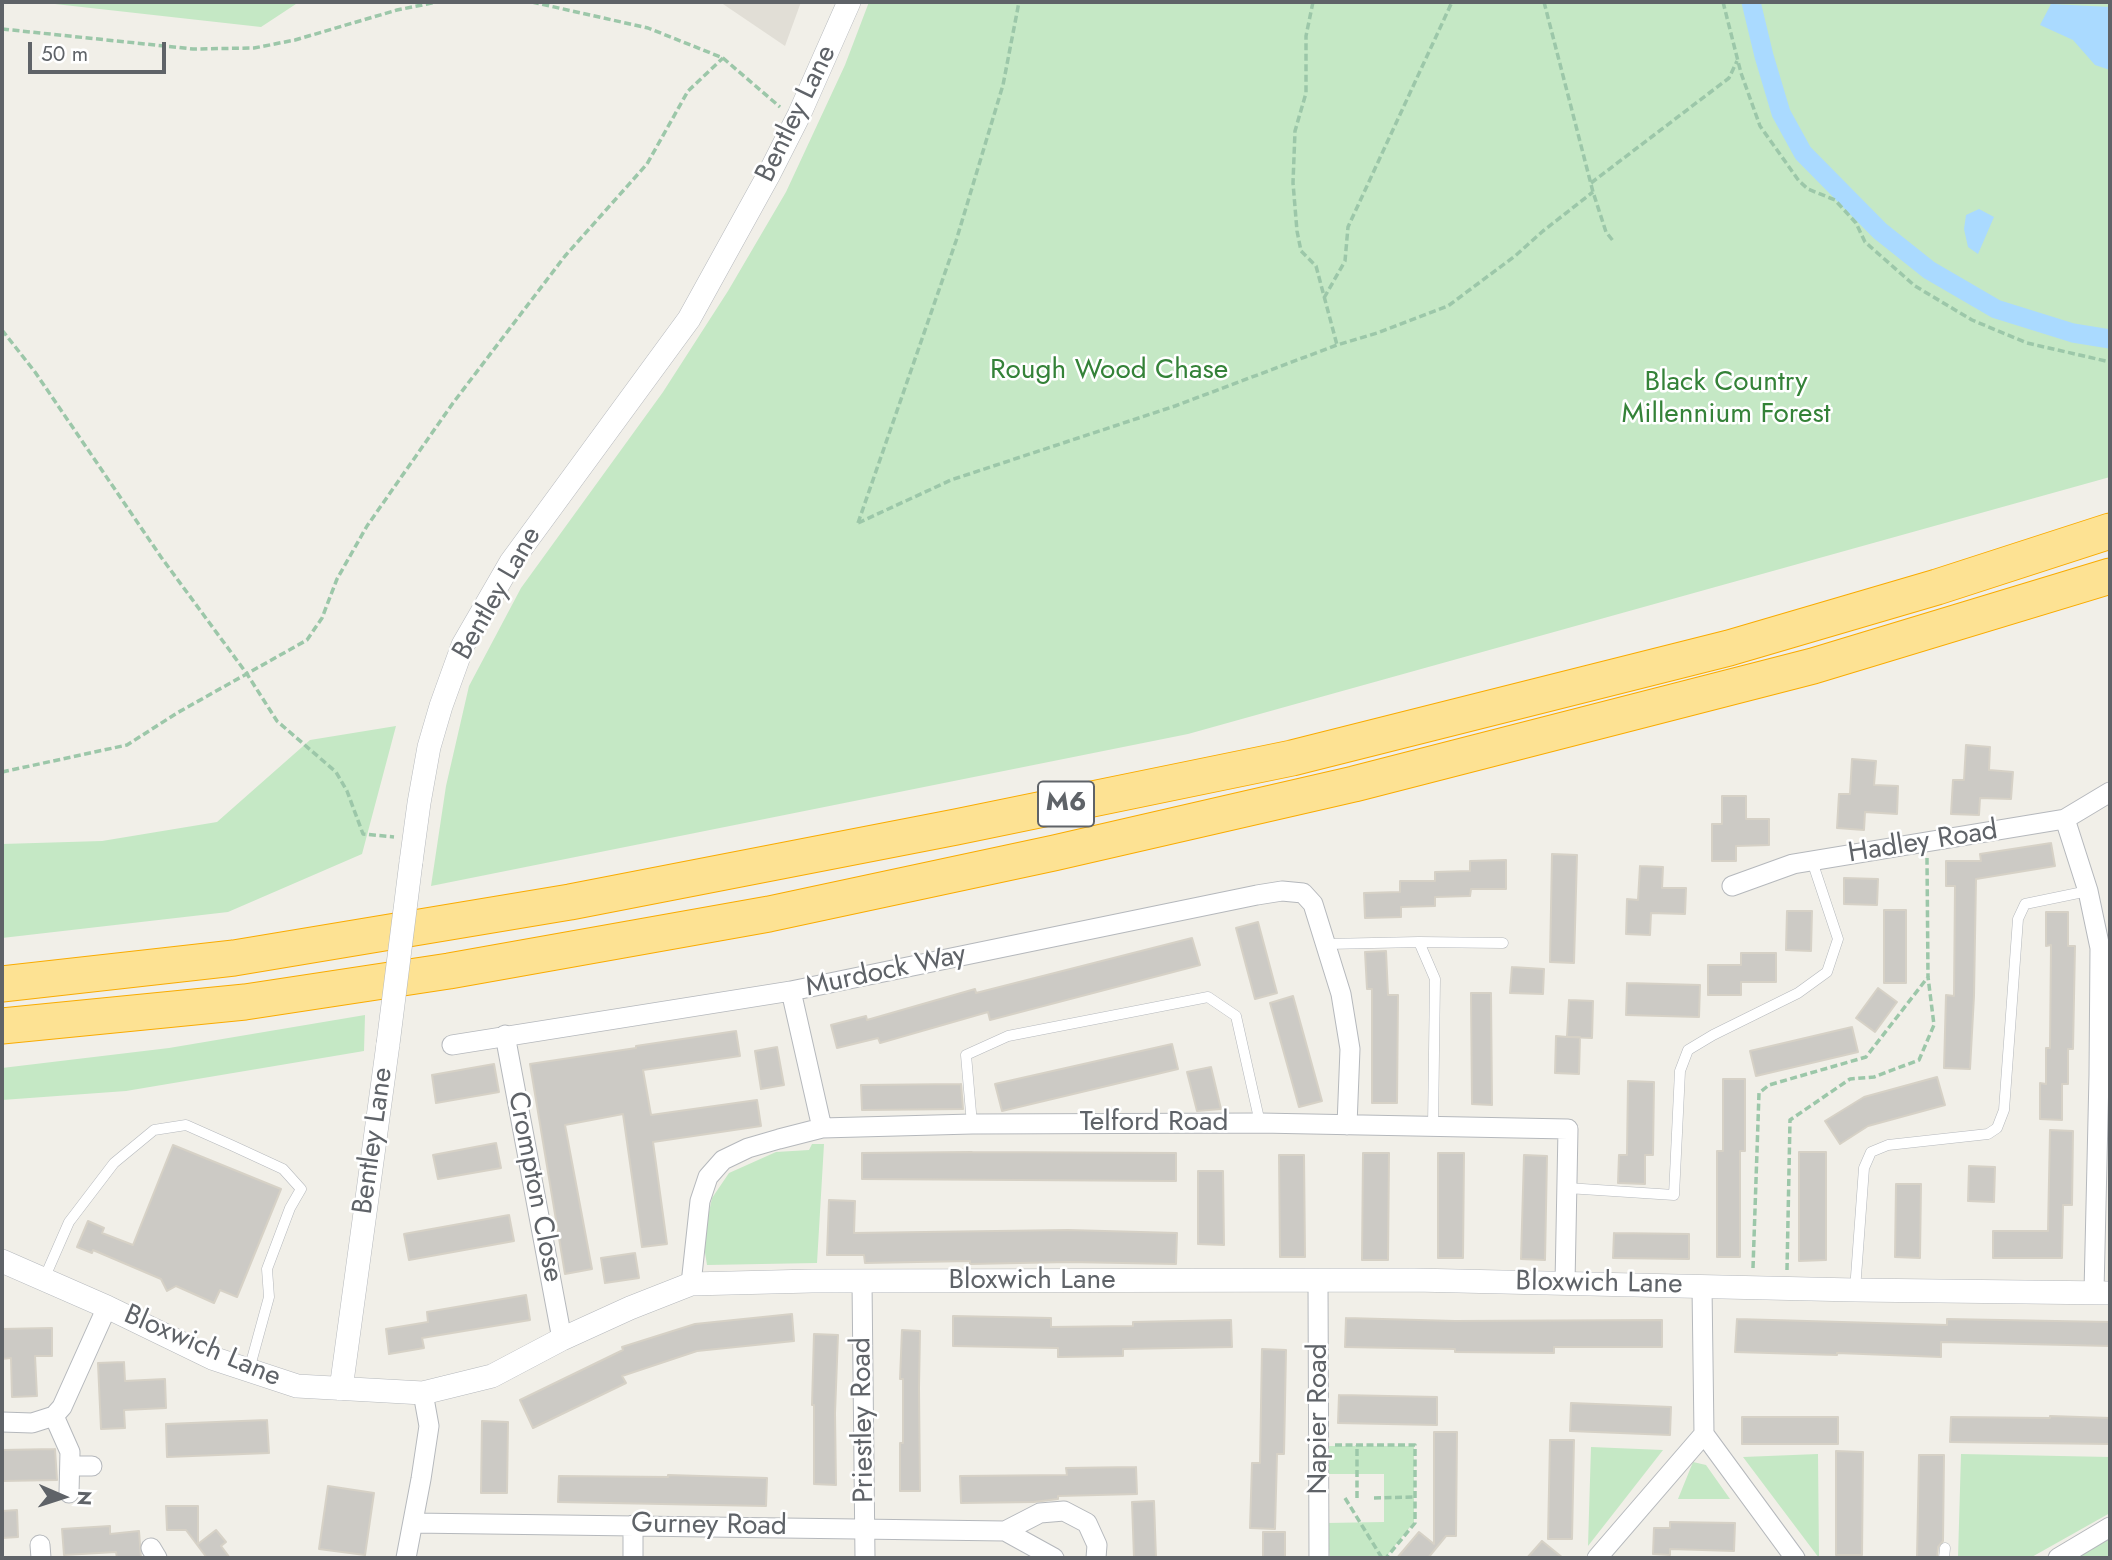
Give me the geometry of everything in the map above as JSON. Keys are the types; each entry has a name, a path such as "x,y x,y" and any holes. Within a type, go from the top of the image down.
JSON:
{"highway":[{"name":"M6","path":"2,984 234,958 570,902 1292,758 1728,648 1937,587 2110,531"},
{"name":"M6","path":"2,1026 245,1002 449,971 769,914 1055,853 1354,784 1812,666 2110,576"}],"street":[{"name":"Bentley Lane","path":"341,1389 412,850 429,747 440,705 463,645 511,562 689,318 796,121 849,2"},
{"name":"Hadley Road","path":"1732,886 1793,864 2065,819 2110,792"},
{"path":"2065,819 2088,891 2100,948 2105,1075 2102,1292"},
{"name":"Murdock Way","path":"452,1045 790,991 1282,891 1303,893 1313,904 1326,944"},
{"path":"1326,944 1341,994 1350,1049 1347,1125"},
{"path":"790,991 822,1128"},
{"name":"Crompton Close","path":"505,1035 562,1339"},
{"name":"Telford Road","path":"691,1284 700,1201 708,1177 723,1160 748,1148 822,1128 972,1124 1260,1123 1568,1129 1565,1283"},
{"name":"Bloxwich Lane","path":"2,1261 107,1307 212,1358 297,1386 424,1394 492,1376 562,1339 691,1284 812,1281 1414,1280 1855,1290 2102,1292"},
{"name":"Napier Road","path":"1318,1280 1319,1558"},
{"name":"Priestley Road","path":"862,1282 865,1558"},
{"path":"1702,1287 1704,1434 1795,1558"},
{"path":"2,1422 32,1423 54,1416 61,1407 107,1307"},
{"path":"406,1558 429,1426 424,1394"},
{"path":"54,1416 70,1452 69,1493"},
{"path":"1597,1558 1704,1434"},
{"path":"70,1466 92,1466"},
{"name":"Gurney Road","path":"1005,1531 1040,1513 1064,1511 1087,1523 1097,1545 1096,1558"},
{"name":"Gurney Road","path":"413,1523 1005,1531 1054,1558"},
{"path":"633,1558 634,1525"},
{"path":"2058,1558 2110,1527"}],"lane":[{"path":"1567,1188 1674,1195 1680,1071 1688,1050 1798,993 1827,972 1838,939 1812,861"},
{"path":"1855,1290 1864,1168 1871,1152 1888,1145 1988,1134 1997,1128 2004,1111 2018,919 2025,904 2088,891"},
{"path":"1419,942 1436,979 1433,1126"},
{"path":"1326,944 1503,943"},
{"path":"972,1124 966,1055 1008,1036 1208,997 1236,1016 1260,1123"},
{"path":"44,1280 69,1222 114,1163 154,1130 186,1125 209,1135 283,1169 300,1189 267,1269 269,1297 249,1370"}],"path":[{"path":"2,29 193,50 254,48 295,40 397,10 437,2"},
{"path":"532,2 648,28 723,58 796,121"},
{"path":"1019,2 1003,85 964,215 858,523 951,480 1175,406 1448,306 1515,256 1593,192"},
{"path":"1313,2 1306,36 1306,93 1295,131 1293,183 1301,251 1315,266 1337,345"},
{"path":"1324,298 1345,261 1348,228 1452,2"},
{"path":"1544,2 1590,183 1606,232 1614,242"},
{"path":"1723,2 1760,126 1799,181 1808,189 1835,200 1856,223 1864,242 1915,286 1972,320 2027,342 2110,362"},
{"path":"2,772 127,745 177,713 307,640 322,618 337,579 366,526 453,402 565,256 647,164 688,91 723,58"},
{"path":"1590,183 1729,78 1738,59"},
{"path":"2,330 35,372 161,557 278,721 335,772 347,791 363,834 412,850"},
{"path":"1787,1271 1790,1120 1850,1079 1874,1077 1919,1059 1934,1025 1928,977 1927,842"},
{"path":"1753,1270 1759,1093 1769,1085 1866,1057 1928,977"},
{"path":"1319,1445 1415,1445 1415,1522 1384,1558 1345,1498"},
{"path":"1357,1445 1357,1498"},
{"path":"1374,1498 1415,1497"}],"shaded area":[{"path":"720,2 801,2 785,46"}],"green space":[{"path":"37,2 299,2 261,27"},
{"name":"Rough Wood Chase","path":"869,2 2110,2 2110,477 1188,734 431,886 446,786 469,686 521,588 663,392 728,291 786,192 845,65"},
{"path":"396,726 362,854 228,912 2,938 2,844 102,841 217,822 310,740"},
{"path":"365,1015 364,1051 126,1091 2,1100 2,1068 169,1048"},
{"path":"812,1144 824,1144 817,1263 707,1265 703,1240 712,1198 729,1173 776,1152 809,1150"},
{"path":"1326,1446 1414,1446 1414,1522 1385,1558 1330,1558 1326,1523 1384,1522 1384,1474 1326,1474"},
{"path":"1591,1447 1663,1450 1588,1546"},
{"path":"1818,1454 1819,1558 1743,1457"},
{"path":"1961,1454 2110,1457 2110,1513 2030,1558 1958,1558"},
{"path":"1693,1462 1706,1465 1730,1499 1678,1499"},
{"path":"2110,1538 2110,1558 2076,1558"}],"water":[{"path":"2051,4 2110,7 2110,70 2095,65 2073,40 2040,25"},
{"path":"1979,209 1994,217 1978,254 1968,247 1964,229 1966,215"}],"building":[{"path":"1966,745 1990,747 1989,770 2013,772 2011,799 1980,798 1979,815 1951,814 1953,780 1964,780"},
{"path":"1852,759 1876,761 1874,785 1898,786 1897,814 1865,812 1864,830 1837,828 1839,794 1850,794"},
{"path":"1722,796 1746,796 1746,819 1769,819 1769,845 1736,846 1736,861 1712,861 1712,824 1722,824"},
{"path":"2051,843 2055,866 1976,879 1970,1069 1944,1068 1946,995 1954,996 1955,886 1946,886 1946,861 1981,861 1980,854"},
{"path":"1552,854 1577,855 1574,963 1550,962"},
{"path":"1506,860 1506,889 1471,889 1470,896 1435,897 1435,906 1401,907 1401,917 1365,918 1364,893 1400,892 1400,881 1435,881 1435,872 1470,871 1470,861"},
{"path":"1640,866 1663,867 1662,888 1686,888 1685,914 1651,913 1650,935 1626,934 1627,899 1638,900"},
{"path":"1844,878 1878,879 1877,905 1844,904"},
{"path":"1884,910 1906,910 1906,983 1884,983"},
{"path":"1787,911 1812,911 1811,951 1786,950"},
{"path":"2046,912 2068,912 2068,946 2075,946 2073,1049 2068,1049 2068,1084 2062,1084 2062,1120 2040,1119 2040,1083 2046,1084 2046,1048 2050,1048 2051,945 2046,946"},
{"path":"1258,922 1277,993 1255,999 1236,928"},
{"path":"1192,938 1200,965 990,1020 988,1012 880,1043 878,1038 837,1048 831,1025 866,1016 867,1020 975,989 976,993"},
{"path":"1386,951 1388,995 1398,995 1397,1103 1372,1103 1372,989 1367,989 1365,952"},
{"path":"1741,953 1776,953 1776,982 1741,982 1741,995 1708,995 1708,965 1741,965"},
{"path":"1512,967 1544,969 1543,994 1510,993"},
{"path":"1627,983 1700,985 1699,1017 1626,1015"},
{"path":"1878,988 1897,1002 1875,1032 1856,1018"},
{"path":"1471,993 1491,993 1492,1105 1472,1104"},
{"path":"1293,996 1322,1101 1299,1107 1270,1003"},
{"path":"1569,1000 1593,1001 1592,1038 1580,1037 1579,1074 1555,1073 1556,1036 1567,1037"},
{"path":"1852,1027 1858,1052 1756,1076 1750,1051"},
{"path":"736,1031 740,1056 643,1070 651,1115 757,1100 761,1126 653,1142 667,1244 642,1247 623,1114 565,1125 592,1269 565,1274 530,1064"},
{"path":"1172,1044 1178,1069 1002,1111 995,1084"},
{"path":"777,1047 784,1085 761,1089 755,1051"},
{"path":"494,1064 499,1092 436,1103 432,1075"},
{"path":"1211,1067 1221,1109 1197,1111 1187,1072"},
{"path":"1937,1077 1945,1105 1868,1126 1840,1144 1825,1121 1864,1097"},
{"path":"1723,1079 1745,1079 1745,1151 1740,1151 1740,1257 1717,1257 1717,1151 1723,1151"},
{"path":"1628,1081 1654,1082 1653,1155 1645,1155 1645,1184 1618,1183 1619,1155 1627,1155"},
{"path":"961,1084 963,1109 862,1110 861,1085"},
{"path":"2050,1130 2073,1131 2072,1205 2063,1205 2062,1258 1993,1258 1993,1231 2048,1231"},
{"path":"496,1143 501,1168 438,1179 433,1155"},
{"path":"173,1145 281,1189 237,1297 220,1290 214,1303 176,1286 167,1291 161,1279 93,1250 92,1253 77,1247 88,1221 104,1228 102,1233 133,1245"},
{"path":"1799,1152 1826,1152 1826,1260 1799,1261"},
{"path":"862,1153 1176,1153 1176,1181 862,1179"},
{"path":"1363,1153 1389,1153 1388,1260 1362,1260"},
{"path":"1438,1153 1464,1153 1463,1258 1438,1258"},
{"path":"1279,1155 1304,1155 1305,1257 1280,1257"},
{"path":"1524,1155 1547,1156 1545,1260 1521,1259"},
{"path":"1969,1166 1995,1167 1994,1202 1968,1201"},
{"path":"1198,1171 1223,1171 1224,1245 1198,1244"},
{"path":"1896,1184 1921,1184 1920,1258 1895,1257"},
{"path":"829,1200 855,1201 854,1233 1068,1230 1177,1233 1176,1264 970,1264 970,1261 865,1263 864,1255 827,1255"},
{"path":"509,1215 514,1241 409,1260 404,1234"},
{"path":"1614,1233 1689,1234 1689,1259 1613,1258"},
{"path":"635,1253 639,1278 605,1283 601,1258"},
{"path":"526,1295 530,1320 422,1338 424,1348 389,1354 386,1329 428,1322 427,1312"},
{"path":"792,1314 794,1341 697,1351 622,1376 626,1383 533,1428 520,1400 623,1350 622,1347 695,1324"},
{"path":"953,1316 1051,1318 1051,1327 1133,1326 1133,1322 1231,1320 1232,1347 1123,1349 1123,1356 1058,1357 1058,1348 953,1346"},
{"path":"1346,1318 1455,1321 1662,1320 1662,1347 1554,1347 1554,1353 1345,1347"},
{"path":"1737,1319 1947,1325 1947,1319 2110,1322 2110,1346 1941,1342 1941,1357 1735,1352"},
{"path":"52,1328 52,1356 35,1356 37,1396 12,1397 11,1358 2,1359 2,1329"},
{"path":"902,1330 920,1331 920,1491 900,1491 900,1443 903,1443 903,1379 900,1379"},
{"path":"814,1334 838,1335 836,1485 814,1484"},
{"path":"1262,1349 1286,1350 1284,1454 1277,1454 1275,1529 1250,1528 1252,1463 1260,1463"},
{"path":"124,1362 125,1381 165,1379 166,1408 124,1410 125,1428 101,1429 98,1363"},
{"path":"1339,1395 1437,1397 1437,1425 1338,1423"},
{"path":"1571,1403 1671,1407 1670,1435 1570,1431"},
{"path":"1742,1417 1838,1417 1838,1444 1742,1444"},
{"path":"1951,1417 2110,1418 2110,1444 1950,1442"},
{"path":"267,1420 269,1453 167,1457 166,1424"},
{"path":"482,1421 508,1422 507,1493 481,1493"},
{"path":"1434,1432 1457,1432 1456,1536 1446,1536 1428,1558 1397,1558 1419,1532 1434,1544"},
{"path":"1550,1440 1574,1440 1572,1539 1548,1539"},
{"path":"55,1449 57,1480 2,1481 2,1450"},
{"path":"1836,1451 1863,1452 1862,1555 1836,1555"},
{"path":"1919,1455 1944,1455 1943,1541 1938,1547 1937,1558 1917,1558"},
{"path":"1136,1467 1137,1494 1058,1496 1058,1499 1034,1502 961,1503 960,1476 1067,1475 1066,1468"},
{"path":"559,1476 767,1478 766,1506 558,1502"},
{"path":"328,1486 374,1493 365,1555 319,1549"},
{"path":"1154,1501 1156,1558 1134,1558 1132,1502"},
{"path":"166,1506 198,1506 198,1544 216,1530 226,1542 221,1546 230,1558 207,1558 186,1530 167,1530"},
{"path":"17,1510 18,1537 2,1538 2,1511"},
{"path":"1670,1522 1735,1523 1734,1551 1670,1549 1670,1555 1653,1554 1654,1528 1670,1528"},
{"path":"110,1526 110,1534 139,1531 141,1558 117,1558 116,1552 64,1555 62,1529"},
{"path":"1263,1532 1285,1532 1285,1558 1263,1558"},
{"path":"1542,1541 1563,1558 1527,1558"}],"waterway":[{"path":"1751,2 1781,113 1803,153 1880,231 1929,270 1996,309 2073,333 2110,339"}],"park label":[{"name":"Black Country Millennium Forest","path":"1726,399"}]}
